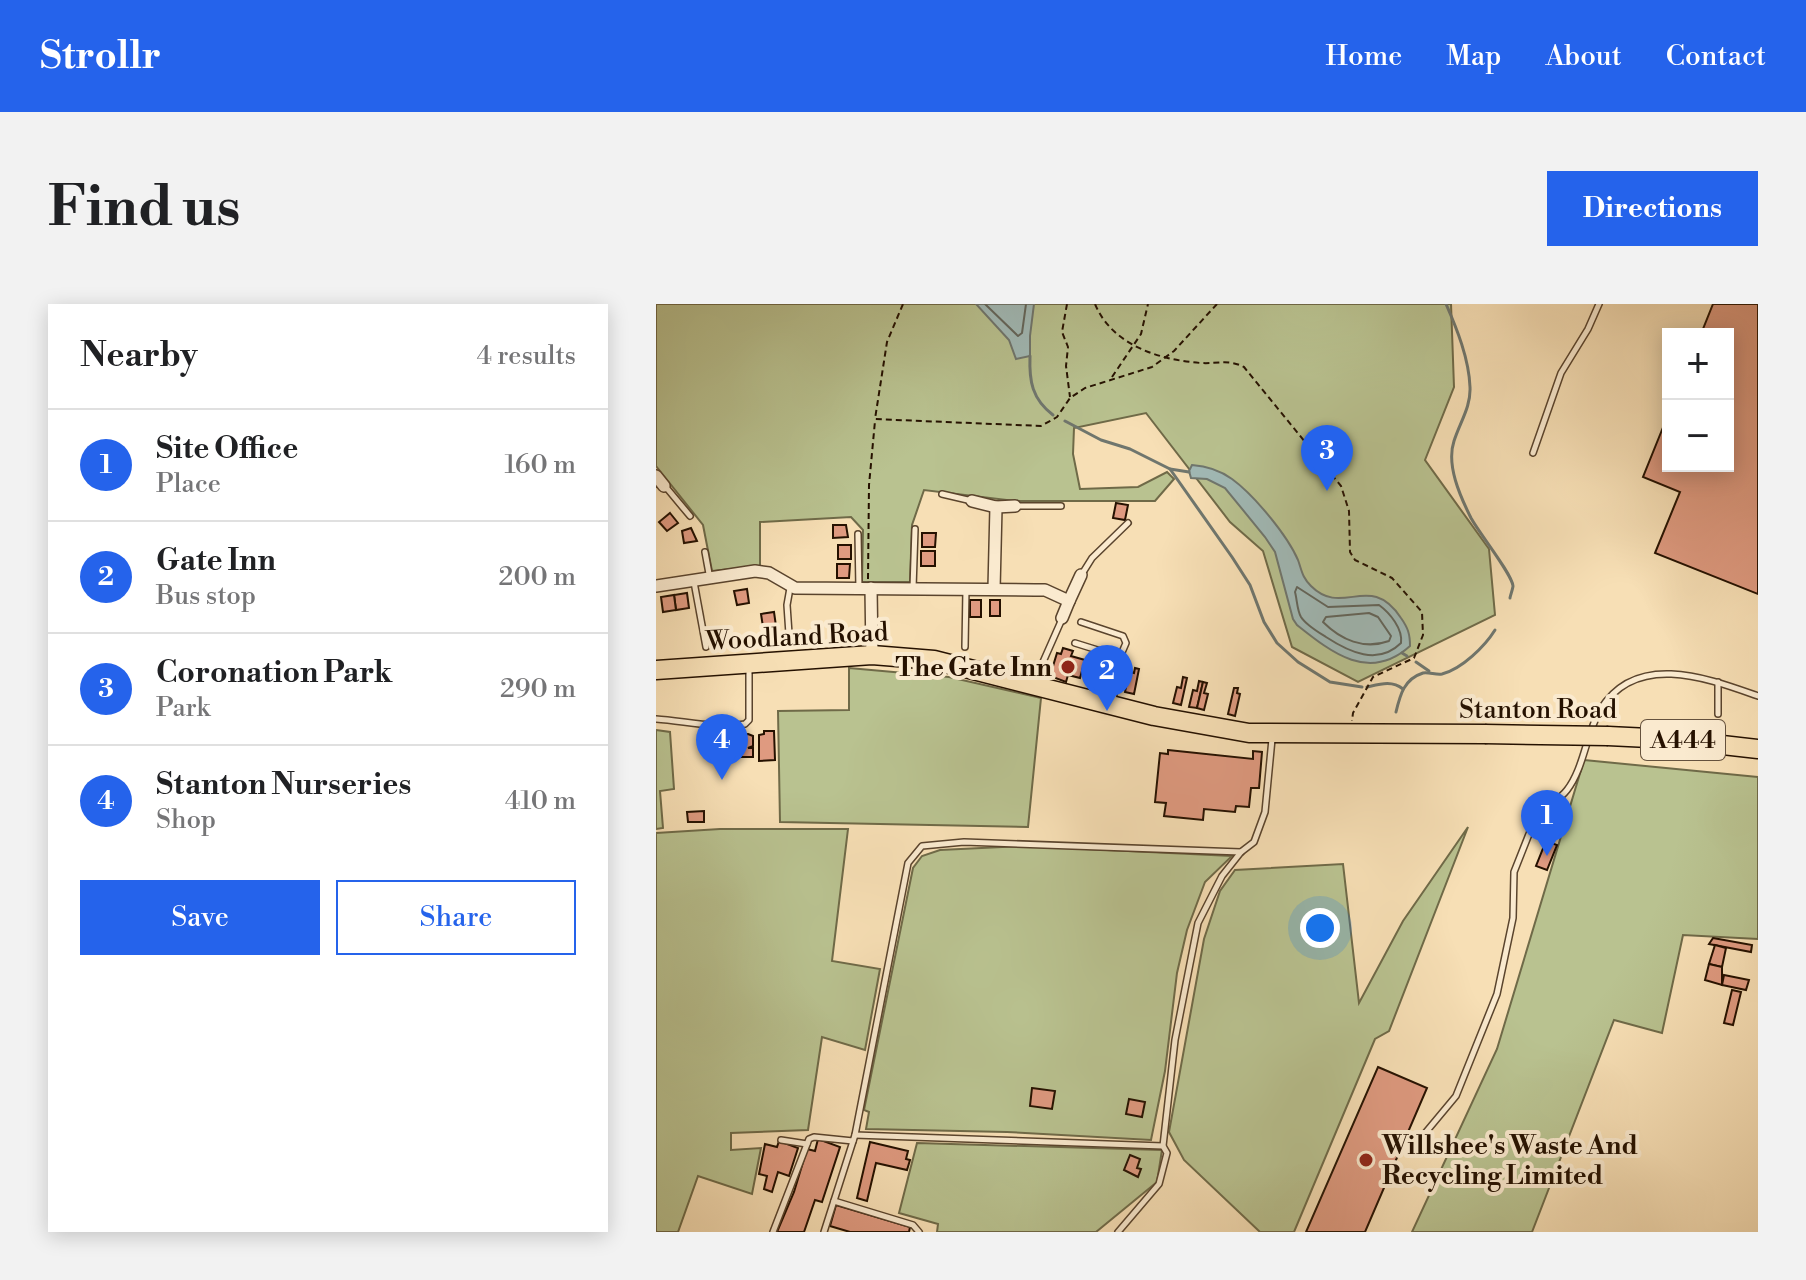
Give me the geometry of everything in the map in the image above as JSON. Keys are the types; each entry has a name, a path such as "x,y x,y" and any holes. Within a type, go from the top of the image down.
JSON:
{"highway":[{"name":"Woodland Road","path":"656,670 872,655 934,660 1205,727 1273,734 1413,735"},
{"name":"Stanton Road","path":"1413,735 1658,738 1758,749"}],"street":[{"path":"656,476 664,486"},
{"path":"972,501 996,507 1015,506"},
{"path":"994,589 996,507"},
{"path":"656,586 764,571 791,586 1045,590 1069,601"},
{"path":"1062,618 1081,575"},
{"path":"864,589 872,655"}],"lane":[{"path":"1533,453 1561,373 1588,329 1599,304"},
{"path":"664,486 690,516"},
{"path":"942,494 972,501"},
{"path":"1015,506 1061,506"},
{"path":"1081,575 1092,558 1128,523"},
{"path":"913,588 915,529"},
{"path":"858,534 864,589"},
{"path":"705,552 710,579"},
{"path":"694,581 706,647"},
{"path":"789,634 787,605 791,586"},
{"path":"965,647 966,589"},
{"path":"1039,671 1062,618"},
{"path":"1081,622 1123,636 1126,640 1111,704"},
{"path":"1075,643 1120,657"},
{"path":"656,719 719,726 745,724 749,720 749,663"},
{"path":"1421,1138 1456,1096 1497,994 1513,918 1514,872 1535,819 1567,790 1600,710 1625,685 1647,673 1678,674 1718,682 1758,696"},
{"path":"1718,682 1718,714"},
{"path":"1118,1232 1159,1184 1167,1153 1163,1146 1175,1040 1198,923 1222,876 1241,852 1254,842 1265,812 1273,734"},
{"path":"824,1232 854,1138 908,863 922,846 964,842 1241,852"},
{"path":"773,1232 807,1144 814,1137 1163,1146"},
{"path":"781,1140 807,1144"},
{"path":"834,1201 913,1225 919,1232"}],"path":[{"path":"864,589 863,584 868,581 869,485 875,419 887,342 903,304"},
{"path":"1067,304 1062,332 1068,347 1066,366 1070,398"},
{"path":"1095,304 1100,316 1124,340 1135,346 1164,358 1201,363 1224,361 1244,367 1341,486 1349,511 1350,552 1355,560 1392,578 1422,612 1423,635 1414,658 1373,677 1353,713 1352,734"},
{"path":"1110,379 1135,346 1148,304"},
{"path":"875,419 1041,426 1057,417 1070,398 1085,388 1152,367 1217,304"}],"green space":[{"path":"656,304 1451,304 1454,387 1425,460 1489,549 1495,615 1358,682 1292,647 1263,551 1230,522 1146,413 1074,428 1073,454 1080,489 1138,487 1167,472 1174,479 1155,501 1015,501 924,490 912,525 910,582 862,582 863,530 851,517 760,522 760,566 712,571 703,525 656,466"},
{"path":"849,668 949,677 1041,698 1028,827 780,822 778,711 849,710"},
{"path":"656,730 670,732 674,789 660,791 663,828 656,829"},
{"path":"1584,760 1758,777 1758,939 1683,935 1662,1033 1614,1020 1532,1232 1412,1232 1497,1049"},
{"path":"1468,827 1389,1031 1375,1039 1294,1232 1260,1232 1184,1160 1169,1132 1204,939 1220,891 1235,870 1343,864 1359,1003 1403,921"},
{"path":"720,829 848,829 832,961 880,969 865,1050 822,1037 808,1130 731,1133 731,1150 761,1148 752,1194 698,1176 678,1232 656,1232 656,833"},
{"path":"1023,846 1232,856 1205,882 1187,930 1177,973 1165,1071 1151,1140 1007,1132 866,1129 869,1112 864,1110 913,868 922,856 940,850"},
{"path":"917,1143 1162,1150 1157,1182 1096,1232 937,1232 938,1224 899,1213"}],"water":[{"path":"976,304 1034,304 1030,356 1016,359 1009,340"},
{"path":"1192,465 1223,474 1250,495 1286,539 1306,580 1323,595 1334,598 1367,596 1390,604 1405,625 1410,646 1395,657 1365,663 1337,653 1297,625 1275,552 1225,488 1207,479 1191,478 1189,471"}],"building":[{"path":"1713,304 1758,304 1758,594 1655,553 1680,492 1643,477 1662,430 1662,472 1734,472 1734,328 1703,328"},
{"path":"1116,503 1128,505 1125,520 1113,518"},
{"path":"670,513 678,523 667,531 659,522"},
{"path":"833,525 846,525 848,537 833,538"},
{"path":"691,528 697,541 684,543 682,531"},
{"path":"922,533 936,533 935,547 922,547"},
{"path":"838,545 851,545 851,559 838,559"},
{"path":"921,551 935,551 935,566 921,566"},
{"path":"837,564 850,564 849,578 837,578"},
{"path":"747,589 749,603 737,605 734,591"},
{"path":"687,593 689,608 676,610 674,595"},
{"path":"674,595 676,610 663,612 661,597"},
{"path":"970,600 981,600 981,617 970,617"},
{"path":"990,600 1000,600 1000,616 990,616"},
{"path":"774,612 776,626 763,627 761,614"},
{"name":"The Gate Inn","path":"1063,648 1073,651 1071,656 1085,660 1080,678 1068,675 1066,682 1050,676 1057,653 1061,654"},
{"path":"1135,668 1139,669 1134,694 1125,692 1129,672 1134,673"},
{"path":"1183,677 1187,678 1181,705 1173,703"},
{"path":"1199,681 1203,682 1197,708 1189,707 1193,690 1197,691"},
{"path":"1203,682 1207,683 1204,693 1208,694 1204,710 1197,708"},
{"path":"1234,688 1238,688 1237,693 1240,694 1235,716 1228,714"},
{"path":"764,731 774,731 775,760 759,761 759,735"},
{"path":"736,735 753,736 753,746 748,748 753,748 753,757 736,757"},
{"path":"1168,750 1253,759 1253,751 1262,752 1259,788 1251,788 1249,807 1236,806 1235,812 1204,809 1203,820 1164,816 1166,803 1155,802 1160,753 1168,754"},
{"path":"704,811 704,822 688,822 687,812"},
{"path":"1546,841 1557,845 1547,870 1536,866"},
{"path":"1713,938 1752,945 1751,952 1709,944"},
{"path":"1715,945 1726,948 1722,967 1709,964"},
{"path":"1709,964 1722,967 1722,985 1705,980"},
{"path":"1724,975 1749,980 1746,990 1722,985"},
{"path":"1732,990 1741,992 1733,1025 1724,1023"},
{"name":"Willshee's Waste And Recycling Limited","path":"1378,1067 1427,1088 1365,1232 1306,1232"},
{"path":"1032,1088 1055,1091 1052,1109 1030,1106"},
{"path":"1129,1099 1145,1102 1142,1117 1126,1114"},
{"path":"818,1139 840,1147 822,1202 815,1200 804,1232 777,1232 807,1149 815,1151"},
{"path":"779,1141 798,1148 789,1176 778,1172 772,1192 764,1189 767,1176 759,1174 765,1144 777,1147"},
{"path":"870,1142 908,1151 906,1159 910,1160 907,1170 876,1163 867,1201 857,1198"},
{"path":"1130,1155 1140,1159 1138,1177 1124,1170"},
{"path":"836,1205 910,1227 909,1232 850,1232 830,1226"}],"waterway":[{"path":"1446,304 1465,355 1470,387 1467,408 1452,450 1453,470 1471,518 1511,580 1510,598"},
{"path":"1030,356 1033,389 1040,403 1053,415"},
{"path":"1065,421 1170,469 1250,585 1264,622 1277,643 1298,662 1330,682 1362,687"},
{"path":"1170,469 1189,472"},
{"path":"1396,712 1401,694 1411,679 1423,673 1442,674 1457,667 1479,650 1495,630"},
{"path":"1402,653 1407,656"},
{"path":"1416,662 1429,671"},
{"path":"1367,687 1390,684 1403,689"}],"place":[{"name":"Coronation Park","path":"1327,491"},
{"name":"The Gate Inn","path":"1068,667"},
{"name":"Gate Inn","path":"1107,711"},
{"name":"Stanton Nurseries","path":"722,780"},
{"name":"Site Office","path":"1547,856"},
{"name":"Willshee's Waste And Recycling Limited","path":"1366,1160"}]}
